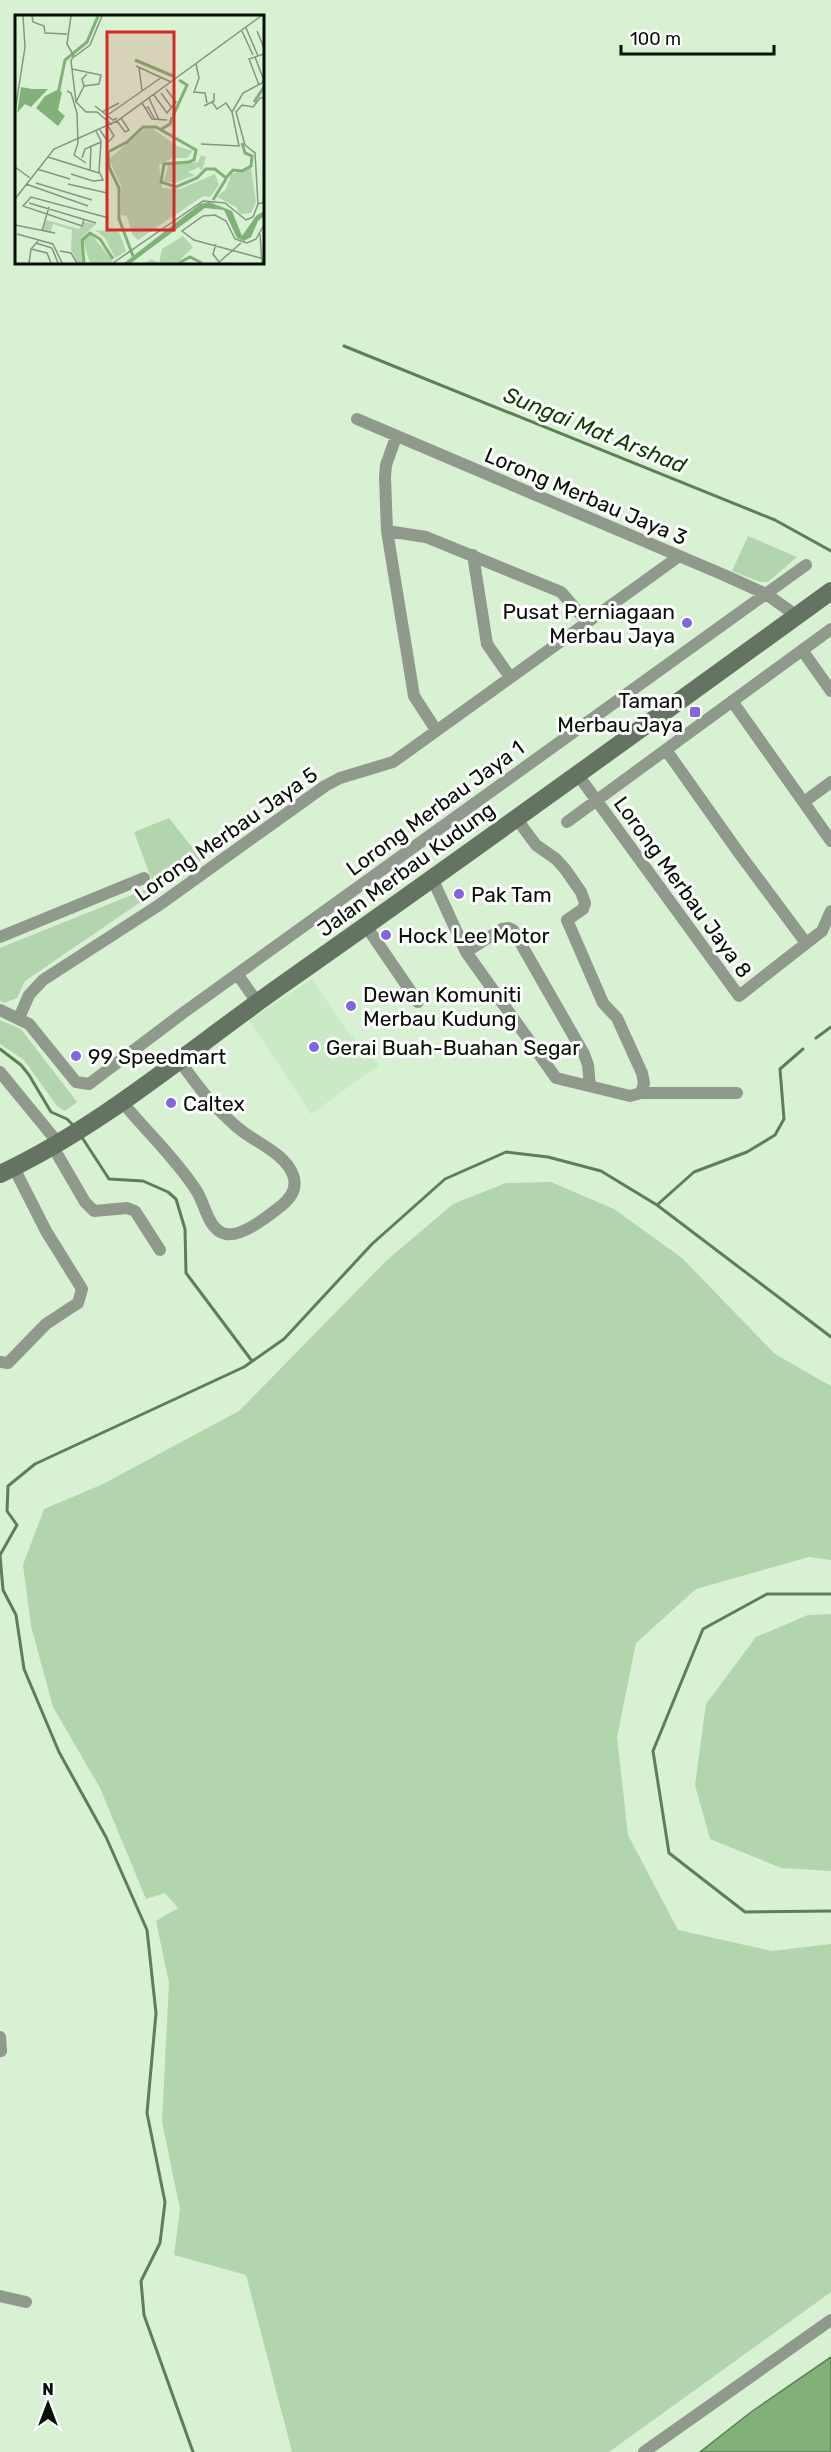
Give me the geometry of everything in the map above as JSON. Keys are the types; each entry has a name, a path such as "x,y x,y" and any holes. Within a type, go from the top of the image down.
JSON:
{"main road":[{"name":"Jalan Merbau Kudung","path":"7,1171 56,1145 123,1103 258,1002 578,776 831,591"}],"street":[{"name":"Lorong Merbau Jaya 3","path":"357,419 766,594 797,616"},
{"path":"396,437 386,465 387,531 414,696 436,730"},
{"path":"387,531 426,537 561,592 587,622"},
{"path":"473,555 487,644 510,677"},
{"name":"Lorong Merbau Jaya 5","path":"19,1018 29,995 43,980 159,905 325,786 340,778 393,762 678,557"},
{"name":"Lorong Merbau Jaya 1","path":"19,1018 29,1024 76,1082 89,1084 806,565"},
{"path":"567,822 831,629"},
{"path":"802,650 831,691"},
{"path":"732,701 831,841"},
{"path":"666,750 806,943 822,931 831,911"},
{"name":"Lorong Merbau Jaya 8","path":"578,776 739,996 806,943"},
{"path":"804,802 831,782"},
{"path":"516,818 536,844 565,869 581,892 585,903 583,909 578,915 567,920 603,1003 617,1018 642,1074 644,1083 642,1093"},
{"path":"0,937 144,878"},
{"path":"432,878 466,952 551,1074 562,1081 630,1096 642,1093 737,1093"},
{"path":"366,926 418,1002"},
{"path":"466,952 502,929 513,930 584,1054 588,1065 590,1086"},
{"path":"238,975 258,1002"},
{"path":"0,1010 19,1018"},
{"path":"123,1103 196,1189 209,1218 221,1233 228,1235 243,1231 276,1210 289,1200 294,1191 296,1183 293,1173 282,1159 240,1130 209,1101 179,1060"},
{"path":"0,1072 13,1085 56,1145 85,1202 94,1211 127,1208 135,1211 160,1250"},
{"path":"0,1362 8,1363 15,1358 46,1324 78,1303 82,1288 7,1171"},
{"path":"0,2037 1,2051"},
{"path":"0,2296 26,2302"},
{"path":"644,2452 831,2320"}],"shaded area":[{"path":"748,536 797,557 768,582 760,582 732,571"},
{"path":"169,818 202,860 25,981 17,998 4,1003 0,1001 0,948 154,886 134,832"},
{"name":"Gerai Buah-Buahan Segar","path":"312,979 345,1028 379,1065 311,1114 249,1020"},
{"path":"0,1020 21,1029 77,1102 65,1111 57,1106 24,1060 0,1044"},
{"path":"551,1182 614,1209 682,1258 775,1354 831,1386 831,1560 809,1557 696,1589 636,1643 617,1737 628,1835 678,1930 772,1951 831,1944 831,2292 609,2452 292,2452 246,2275 174,2255 180,2209 162,2122 169,1983 156,1921 178,1908 165,1893 146,1899 100,1788 53,1707 31,1626 23,1565 44,1509 103,1484 239,1411 386,1261 453,1204 506,1183"},
{"path":"831,1614 831,1871 781,1868 710,1839 695,1785 706,1704 756,1637 808,1615"},
{"path":"831,2357 831,2452 700,2452 751,2412"}],"waterway":[{"name":"Sungai Mat Arshad","path":"344,346 775,520 831,551"},
{"name":"Sungai Mat Arshad","path":"816,1038 831,1027"},
{"path":"0,1049 21,1065 51,1112 67,1119 74,1126"},
{"name":"Sungai Mat Arshad","path":"657,1205 694,1172 747,1152 775,1135 784,1119 780,1069 803,1049"},
{"path":"83,1139 109,1179 143,1181 168,1192 176,1199 185,1229 186,1273 252,1361"},
{"path":"193,2452 144,2315 141,2281 160,2243 165,2202 147,2113 156,2013 147,1930 106,1837 59,1752 24,1669 16,1615 3,1590 0,1555 17,1525 7,1511 8,1486 35,1464 244,1367 284,1339 372,1244 445,1179 506,1152 548,1157 601,1171 657,1205 831,1337"},
{"path":"831,1594 767,1594 703,1629 653,1751 669,1853 745,1912 831,1911"}],"place":[{"name":"Pusat Perniagaan Merbau Jaya","path":"687,623"},
{"name":"Taman Merbau Jaya","path":"695,712"},
{"name":"Pak Tam","path":"459,894"},
{"name":"Hock Lee Motor","path":"386,935"},
{"name":"Dewan Komuniti Merbau Kudung","path":"351,1006"},
{"name":"Gerai Buah-Buahan Segar","path":"314,1047"},
{"name":"99 Speedmart","path":"76,1056"},
{"name":"Caltex","path":"171,1103"}]}
